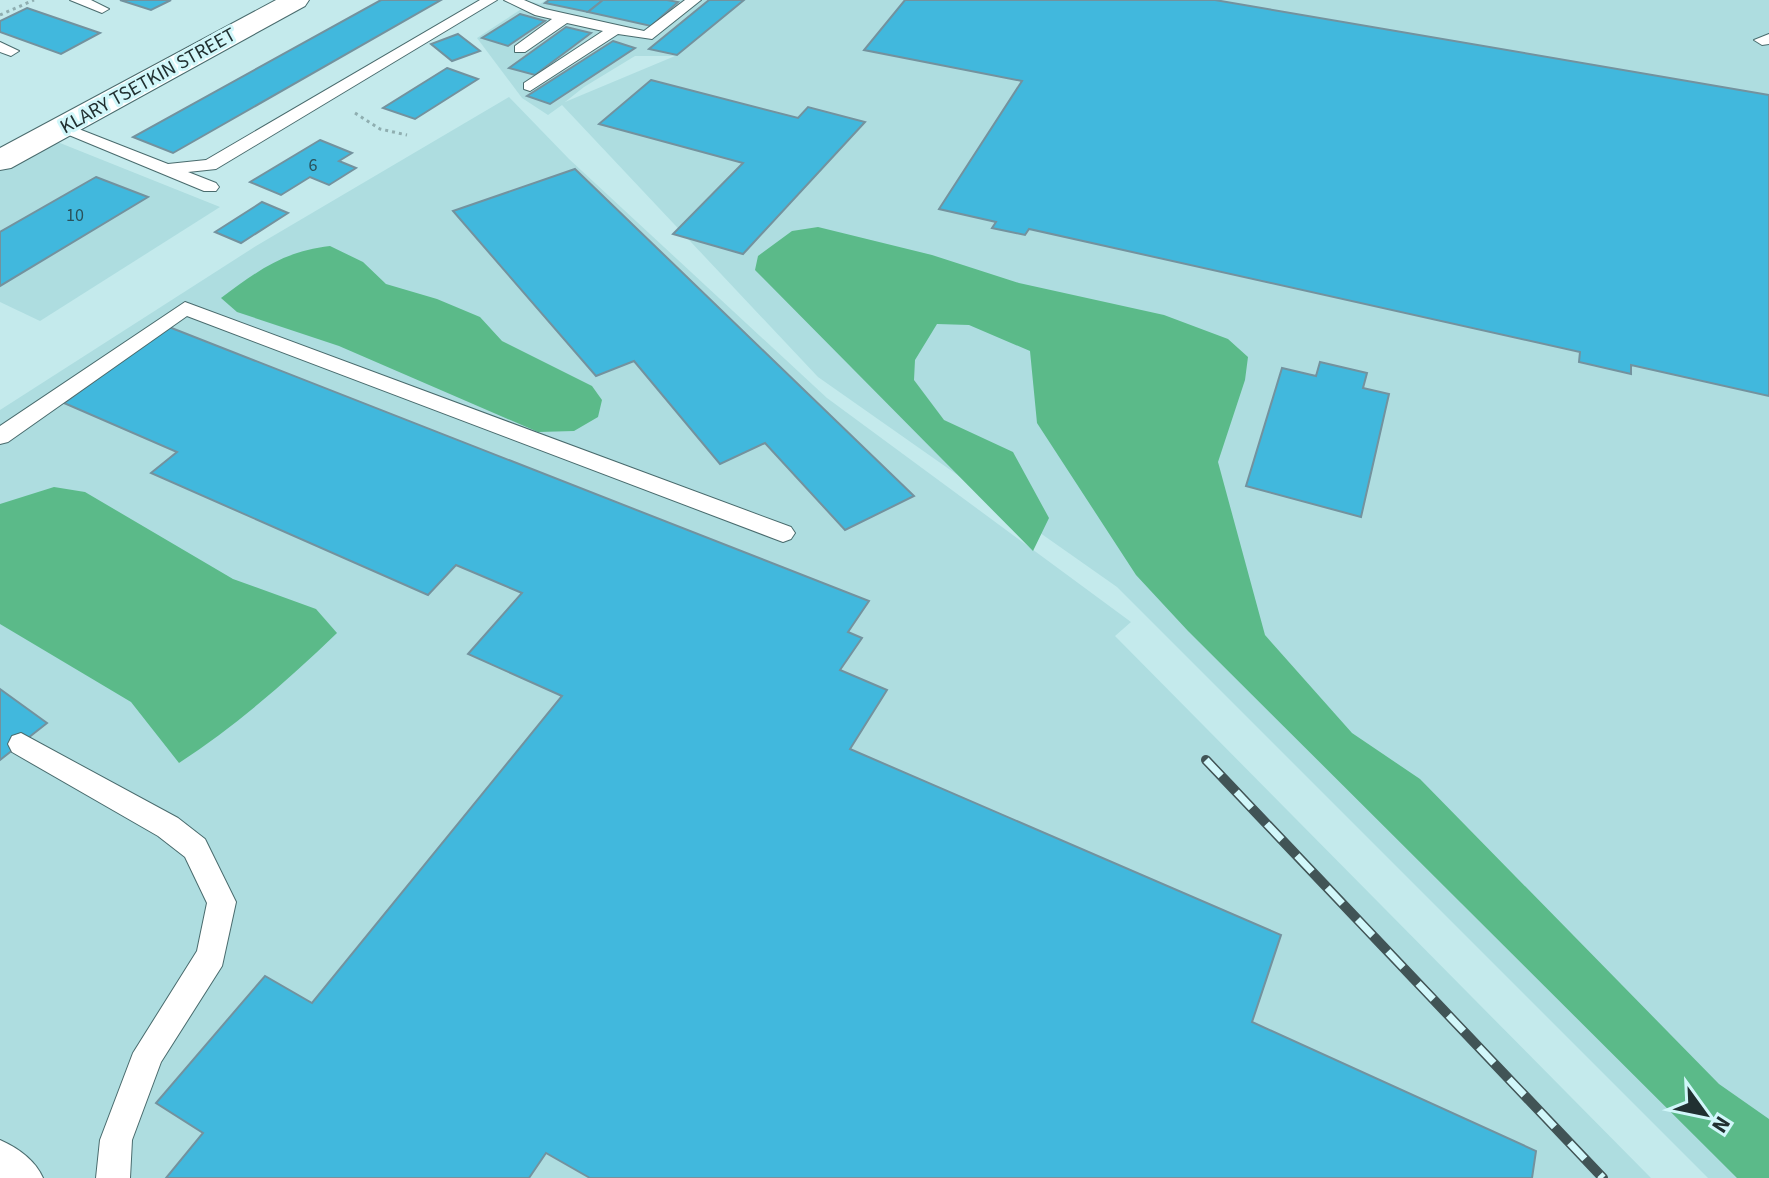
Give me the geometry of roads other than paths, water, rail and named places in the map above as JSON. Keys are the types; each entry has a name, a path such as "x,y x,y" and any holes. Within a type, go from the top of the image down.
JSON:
{"street":[{"name":"KLARY TSETKIN STREET","path":"6,154 296,0"}],"lane":[{"path":"77,0 102,9"},
{"path":"170,169 210,165 490,0"},
{"path":"511,0 514,4 564,18 647,36 694,0"},
{"path":"520,49 564,18"},
{"path":"530,86 616,29"},
{"path":"60,128 210,187"},
{"path":"0,437 185,308 783,533"},
{"path":"21,744 168,827 195,848 222,902 211,956 149,1053 116,1140 113,1178"},
{"path":"0,1157 26,1178"}],"railway":[{"path":"1206,760 1603,1178"}]}
